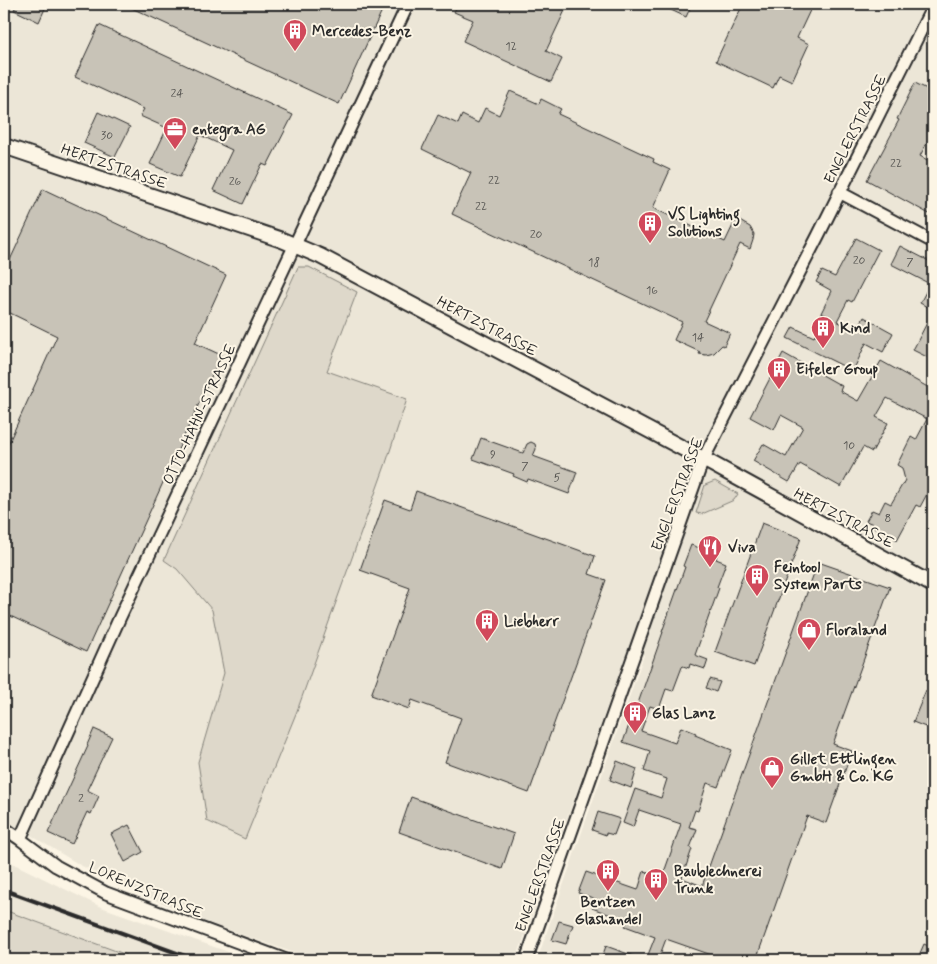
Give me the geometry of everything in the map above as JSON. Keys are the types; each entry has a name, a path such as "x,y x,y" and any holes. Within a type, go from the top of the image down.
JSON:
{"street":[{"name":"OTTO-HAHN-STRASSE","path":"20,838 120,617 408,4"},
{"name":"ENGLERSTRASSE","path":"526,960 700,468 932,10"},
{"name":"HERTZSTRASSE","path":"4,146 320,256 705,460 933,585"},
{"path":"839,192 933,242"},
{"name":"LORENZSTRASSE","path":"4,828 56,866 106,893 286,960"}],"shaded area":[{"path":"4,4 933,4 933,960 537,960 644,655 628,649 516,960 314,960 209,923 125,887 80,865 4,819"},
{"path":"298,267 309,267 357,292 327,371 407,399 297,711 245,839 207,821 198,762 224,673 212,610 177,569 164,560"},
{"path":"715,481 738,494 734,500 702,514 696,513 705,485"},
{"path":"4,859 101,907 251,960 127,960 127,955 4,910"},
{"path":"4,910 127,955 127,960 4,960"}],"building":[{"path":"17,4 47,4 39,22 14,10"},
{"name":"Mercedes-Benz","path":"123,4 385,4 339,104"},
{"path":"458,4 568,4 546,51 562,59 551,82 463,41 473,20 454,12"},
{"path":"658,4 692,4 686,17"},
{"path":"743,4 813,4 797,38 809,44 792,81 779,75 773,88 716,61"},
{"path":"99,25 293,115 267,166 262,164 243,204 213,190 232,150 200,135 180,177 150,164 167,128 140,116 144,109 75,77"},
{"path":"915,83 933,92 933,131 920,156 933,163 933,216 867,180 899,120 897,119"},
{"path":"510,91 539,104 541,99 561,109 558,114 654,159 653,162 670,170 653,208 725,242 736,219 750,227 754,234 750,249 740,244 704,321 730,333 724,346 722,345 714,353 699,354 700,352 674,340 682,322 452,214 471,173 422,149 438,115 458,124 462,115 478,123 485,108 499,115"},
{"path":"98,112 130,127 115,157 84,143"},
{"path":"43,189 226,275 195,343 221,355 86,652 4,613 4,453 57,336 4,310 4,273"},
{"path":"856,238 879,250 852,302 848,300 837,321 856,332 864,317 893,333 883,352 866,343 853,371 787,338 793,327 814,337 826,315 821,313 832,291 816,282 822,271 835,277"},
{"path":"900,246 933,263 933,310 920,303 930,284 891,264"},
{"path":"933,311 933,360 913,350"},
{"path":"783,353 842,386 840,391 858,401 881,361 933,390 933,483 920,507 916,505 897,540 866,521 872,510 879,513 885,501 891,504 905,480 902,468 897,465 911,437 916,440 927,419 887,398 876,417 888,423 872,452 863,447 841,487 800,464 789,482 753,461 763,444 786,457 803,427 781,415 774,430 750,417"},
{"path":"481,438 523,453 527,444 531,442 535,444 536,449 533,456 577,472 569,494 528,479 527,482 513,476 514,474 473,459"},
{"name":"Liebherr","path":"416,491 595,556 589,574 606,580 529,793 445,762 461,718 412,700 409,709 371,695 410,588 360,570 385,500 410,509"},
{"name":"Feintool System Parts","path":"762,523 801,538 754,666 715,652"},
{"path":"691,545 717,554 716,559 726,563 695,655 708,660 705,669 690,664 689,668 682,667 673,691 666,689 659,709 650,706 641,731 675,743 681,727 696,733 695,735 732,750 718,787 707,783 698,811 695,810 689,827 697,829 682,878 702,886 818,562 890,587 833,744 852,751 826,823 807,816 756,960 726,960 666,939 658,960 646,960 655,937 625,926 627,921 592,908 596,899 578,893 586,872 638,890 644,871 662,878 681,824 639,810 633,827 623,823 635,789 661,798 667,779 644,771 650,751 623,742 663,632"},
{"path":"710,679 720,682 716,692 706,688"},
{"path":"926,690 933,693 933,730 913,722"},
{"path":"94,729 112,737 87,790 99,796 91,814 87,812 72,844 48,833"},
{"path":"617,761 637,769 631,788 610,780"},
{"path":"411,797 514,834 502,869 399,832"},
{"path":"598,812 620,819 614,835 606,833 606,835 592,830"},
{"path":"129,825 143,852 125,862 111,834"},
{"path":"559,921 573,925 566,944 552,940"},
{"path":"924,944 933,948 933,960 917,960"},
{"path":"606,946 642,959 642,960 601,960"}],"railway":[{"path":"4,890 196,960"}],"place":[{"name":"Mercedes-Benz","path":"295,52"},
{"name":"entegra AG","path":"175,150"},
{"name":"VS Lighting Solutions","path":"650,244"},
{"name":"Kind","path":"823,349"},
{"name":"Eifeler Group","path":"779,390"},
{"name":"Viva","path":"710,568"},
{"name":"Feintool System Parts","path":"757,597"},
{"name":"Liebherr","path":"487,642"},
{"name":"Floraland","path":"809,651"},
{"name":"Glas Lanz","path":"635,734"},
{"name":"Gillet Ettlingen GmbH & Co. KG","path":"772,789"},
{"name":"Bentzen Glashandel","path":"608,892"},
{"name":"Baublechnerei Trunk","path":"656,901"}]}
